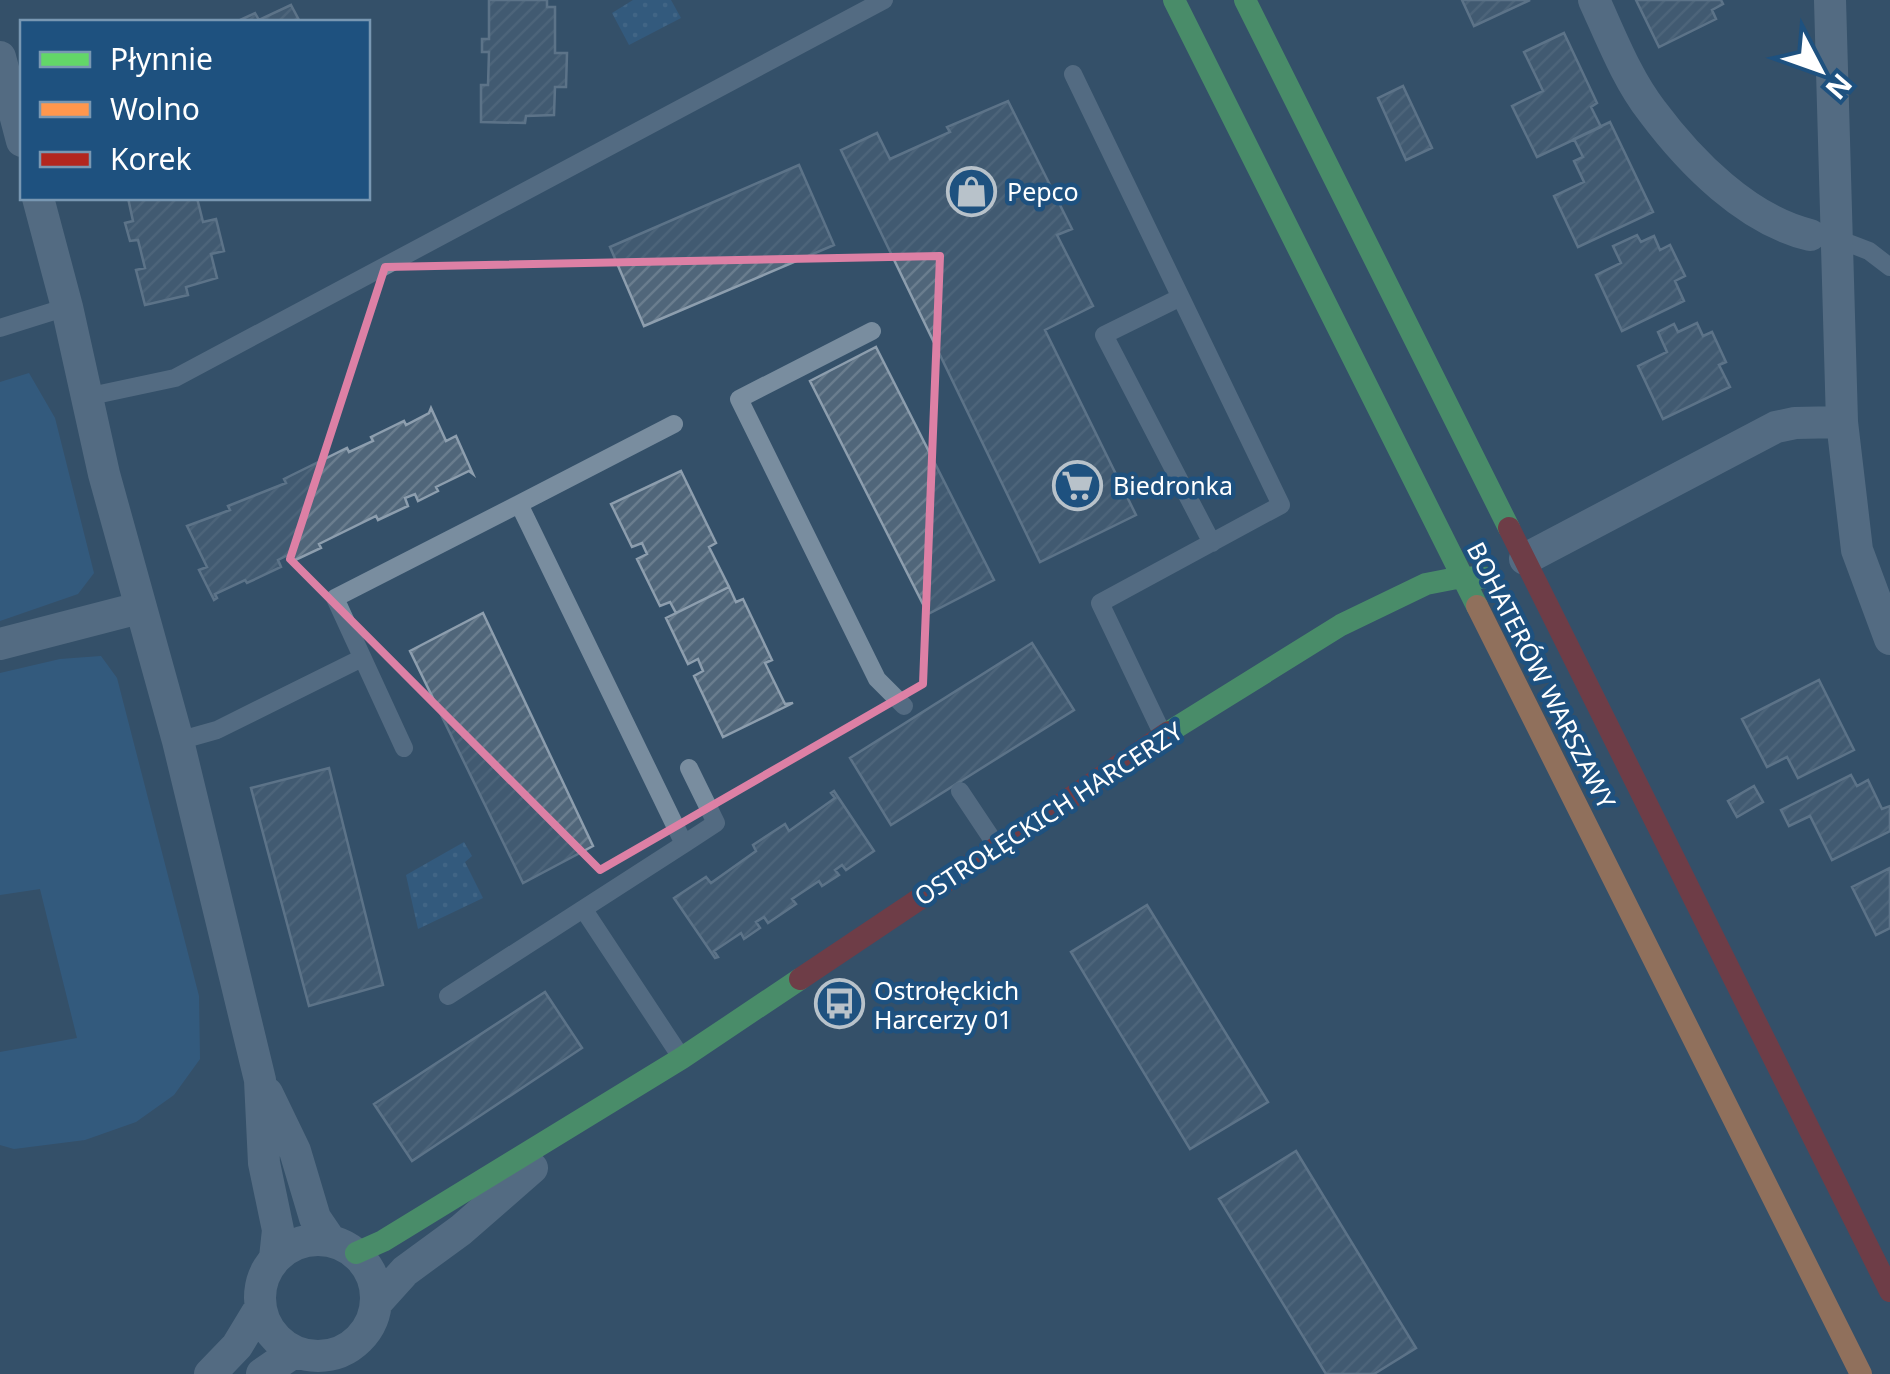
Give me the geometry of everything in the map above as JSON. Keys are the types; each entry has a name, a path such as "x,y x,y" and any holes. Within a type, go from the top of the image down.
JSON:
{"main road":[{"name":"BOHATERÓW WARSZAWY","path":"1174,0 1861,1374"},
{"name":"BOHATERÓW WARSZAWY","path":"1245,0 1890,1290"},
{"name":"OSTROŁĘCKICH HARCERZY","path":"343,1247 383,1241 587,1118 1163,736 1341,624 1426,584 1530,570"}],"street":[{"path":"1594,0 1637,88 1670,132 1749,209 1791,230 1823,237"},
{"path":"1830,0 1823,237 1857,550 1890,640"},
{"path":"0,57 20,133"},
{"path":"39,200 139,608 178,741 260,1080 264,1163 278,1230 275,1258 262,1280 260,1308 237,1346 210,1374"},
{"path":"1530,570 1776,428 1796,423 1842,422"},
{"path":"0,644 139,608"},
{"path":"260,1080 295,1150 315,1218 372,1274 377,1302 366,1333 354,1345 324,1356 294,1352 272,1334 260,1308"},
{"name":"OSTROŁĘCKICH HARCERZY","path":"377,1302 405,1271 461,1230 587,1118"},
{"path":"275,1258 299,1242 343,1247"},
{"path":"262,1374 294,1352"}],"lane":[{"path":"86,397 175,378 884,0"},
{"path":"1073,74 1281,506 1100,604 1163,736"},
{"path":"1823,237 1869,251 1890,267"},
{"path":"1179,298 1104,335 1212,543"},
{"path":"0,328 67,308"},
{"path":"872,331 739,399 877,678 904,706"},
{"path":"404,748 335,598 674,424"},
{"path":"519,504 684,844"},
{"path":"178,741 217,730 362,658"},
{"path":"448,996 716,823 689,768"},
{"path":"960,790 996,846"},
{"path":"584,910 682,1058"}],"highlighted area":[{"path":"940,256 923,684 600,870 290,559 385,267"}],"shaded area":[{"path":"633,0 671,0 681,18 629,45 612,13"},
{"path":"29,373 55,418 94,573 78,594 0,621 0,382"},
{"path":"101,656 117,678 199,996 200,1059 174,1095 136,1122 85,1140 14,1149 0,1145 0,1052 77,1038 40,889 0,895 0,673 60,659"},
{"path":"464,842 472,856 465,862 483,898 418,929 406,875"}],"building":[{"path":"489,0 547,0 547,7 555,7 555,53 567,53 566,87 555,87 554,115 526,116 525,123 481,122 481,85 488,85 489,52 482,52 482,39 489,39"},
{"path":"1462,0 1530,0 1474,26"},
{"path":"1636,0 1721,0 1723,4 1712,10 1716,19 1659,47"},
{"path":"291,5 299,20 259,20"},
{"path":"255,13 259,20 240,20"},
{"path":"1564,33 1597,103 1591,107 1601,127 1537,157 1512,106 1543,91 1524,52"},
{"path":"1403,86 1432,148 1406,160 1378,98"},
{"path":"1008,101 1072,229 1057,235 1093,306 1045,330 1136,515 1040,562 841,150 877,133 890,159 950,132 947,127"},
{"path":"1610,122 1653,212 1578,247 1554,196 1584,182 1574,161 1583,157 1574,139"},
{"path":"799,165 834,245 644,326 610,247"},
{"path":"128,200 198,200 203,222 216,219 224,251 211,254 217,278 186,287 188,295 145,305 136,270 145,268 138,240 130,241 125,223 133,221"},
{"path":"1637,235 1641,242 1654,236 1660,250 1670,245 1685,276 1675,281 1684,301 1622,331 1596,275 1621,263 1613,246"},
{"path":"1697,323 1703,336 1712,332 1726,362 1719,365 1730,387 1663,419 1638,366 1667,352 1658,332 1674,324 1678,332"},
{"path":"876,347 994,580 928,614 810,381"},
{"path":"431,408 446,441 456,436 473,474 469,471 436,487 438,491 418,501 415,494 405,498 408,506 378,520 376,516 291,562 288,555 278,560 281,567 215,594 214,600 199,570 207,567 187,526 286,483 284,479 347,448 349,452 373,441 371,437 404,421 406,425 429,413"},
{"path":"681,471 716,543 709,547 729,587 676,613 670,602 660,606 637,559 647,554 642,543 632,547 611,504"},
{"path":"729,587 736,602 743,599 772,660 765,663 785,704 793,703 723,737 694,676 703,671 698,659 688,664 666,618"},
{"path":"483,613 593,846 523,883 410,651"},
{"path":"1032,643 1074,710 891,825 850,758"},
{"path":"1819,680 1854,750 1798,778 1787,757 1767,767 1742,719"},
{"path":"329,768 383,985 309,1006 251,788"},
{"path":"1851,775 1857,786 1868,780 1882,809 1890,806 1890,831 1832,860 1810,816 1789,826 1781,810"},
{"path":"1754,786 1763,802 1737,817 1728,801"},
{"path":"834,791 874,851 846,870 842,865 835,870 839,875 822,886 819,881 792,899 796,904 768,923 764,917 756,922 760,928 744,939 741,933 714,951 718,957 715,958 674,898 706,877 711,883 756,851 753,845 785,824 789,831 835,798 831,793"},
{"path":"1890,868 1890,928 1876,935 1852,887"},
{"path":"1147,905 1268,1102 1190,1149 1071,952"},
{"path":"545,992 582,1048 412,1161 374,1104"},
{"path":"1296,1151 1416,1348 1374,1374 1326,1374 1219,1199"}],"traffic: fast":[{"path":"1174,0 1477,606"},
{"path":"1245,0 1509,528"},
{"path":"1169,732 1341,625 1426,584 1462,577 1489,578"},
{"path":"356,1253 383,1241 682,1058 800,979"}],"traffic: slow":[{"path":"1477,606 1861,1374"}],"traffic: jam":[{"path":"1509,528 1890,1291"},
{"path":"800,979 1169,732"}],"place":[{"name":"Pepco","path":"972,191"},
{"name":"Biedronka","path":"1078,485"},
{"name":"Ostrołęckich Harcerzy 01","path":"839,1004"}]}
